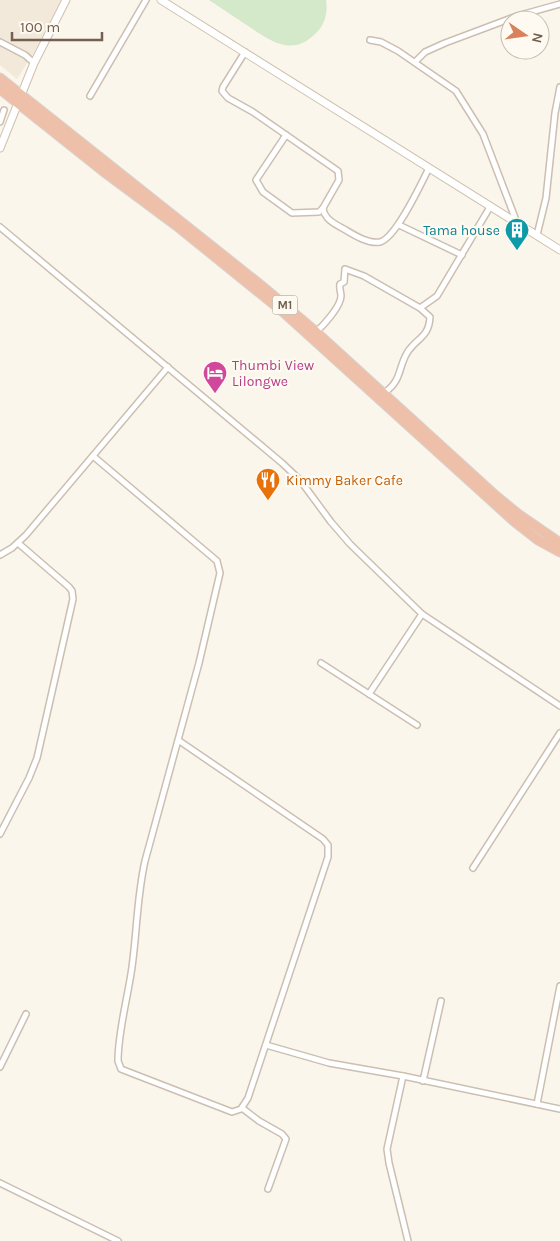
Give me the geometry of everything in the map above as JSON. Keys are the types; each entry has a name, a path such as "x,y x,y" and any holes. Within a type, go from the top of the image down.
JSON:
{"highway":[{"name":"M1","path":"0,78 20,99 103,171 177,226 280,310 508,516 538,540 560,552"},
{"name":"M1","path":"0,89 20,99 242,270 316,332 496,496 560,543"}],"street":[{"path":"0,148 34,63 66,0"},
{"path":"90,96 146,0"},
{"path":"161,0 560,250"},
{"path":"415,62 425,52 445,43 517,16 560,4"},
{"path":"370,40 381,42 415,62 456,91 483,134 518,224"},
{"path":"0,42 24,55 34,63"},
{"path":"245,52 222,91 228,98 253,112 338,171 339,180 319,212 292,212 263,192 256,180 286,135"},
{"path":"537,235 546,198 555,113 560,87"},
{"path":"0,122 4,110"},
{"path":"323,208 327,218 344,230 372,242 380,242 386,239 399,225 429,168"},
{"path":"420,308 437,296 490,207"},
{"path":"399,225 462,255"},
{"path":"0,227 294,474 350,544 422,614 560,706"},
{"path":"316,332 337,308 341,297 339,291 340,284 344,282 345,270 364,276 420,308 430,317 426,333 408,352 396,382 384,393"},
{"path":"0,555 18,543 168,367"},
{"path":"93,456 217,562 220,573 141,882 136,944 118,1061 119,1066 126,1071 232,1112 242,1108 248,1098 328,857 329,849 323,839 178,740"},
{"path":"0,834 29,778 37,758 73,599 72,591 69,587 18,543"},
{"path":"369,694 422,614"},
{"path":"321,663 417,724"},
{"path":"474,868 560,733"},
{"path":"537,1104 560,986"},
{"path":"422,1081 441,1001"},
{"path":"0,1067 26,1014"},
{"path":"266,1045 329,1063 403,1076 560,1109"},
{"path":"403,1076 387,1149 408,1241"},
{"path":"242,1108 258,1121 282,1134 286,1139 268,1189"},
{"path":"0,1183 118,1241"}],"shaded area":[{"path":"0,0 61,0 34,52 17,79 0,65"}],"green space":[{"path":"209,0 326,0 327,10 323,23 314,35 305,42 287,45 270,40"}],"place":[{"name":"Tama house","path":"517,251"},
{"name":"Thumbi View Lilongwe","path":"215,394"},
{"name":"Kimmy Baker Cafe","path":"268,501"}]}
